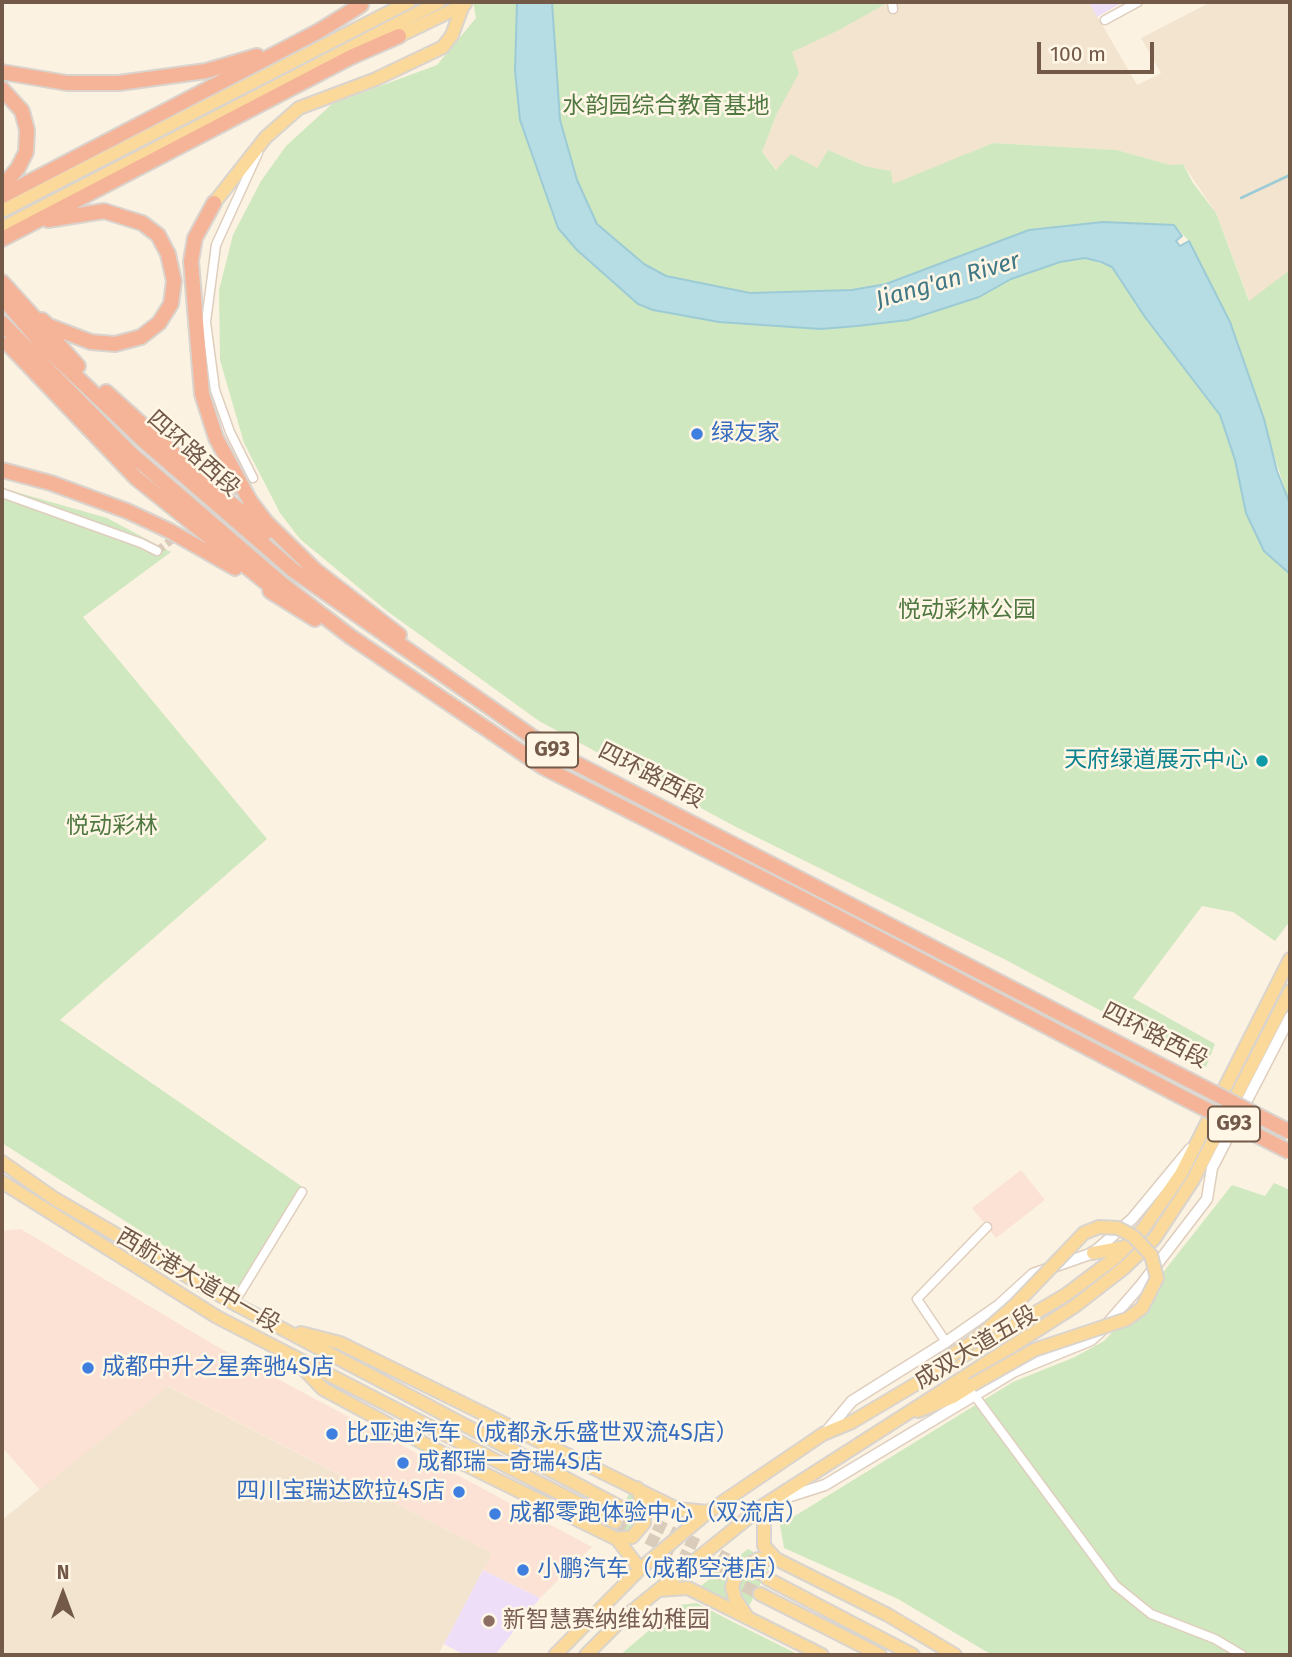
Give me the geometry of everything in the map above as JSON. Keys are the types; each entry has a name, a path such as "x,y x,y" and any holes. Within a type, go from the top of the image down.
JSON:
{"highway":[{"path":"2,196 320,30 364,3"},
{"path":"2,72 67,83 165,79 251,58 320,30"},
{"path":"2,239 351,57 399,36"},
{"path":"2,89 22,111 27,130 26,152 18,168 2,187"},
{"path":"214,203 195,238 191,261 202,394 216,438 250,501 315,570"},
{"path":"17,299 49,326 91,342 115,344 141,337 159,323 171,304 173,265 158,235 142,223 104,211 36,221"},
{"path":"2,282 75,363 220,495 379,618 442,673"},
{"name":"四环路西段","path":"2,297 42,344 214,505 293,570 554,752 1290,1132"},
{"name":"四环路西段","path":"2,324 130,453 282,584 351,637 543,767 1290,1152"},
{"path":"2,338 136,478 302,611"},
{"path":"2,470 92,498 170,531 330,629 351,637"}],"main road":[{"path":"2,211 409,2"},
{"path":"2,228 439,2"},
{"path":"399,36 466,3"},
{"path":"214,203 266,137 299,108 376,79 443,47 452,35 466,3"},
{"name":"成双大道五段","path":"555,1655 640,1569 708,1512 824,1434 852,1422 1067,1294 1125,1247 1162,1203 1199,1138 1290,959"},
{"name":"成双大道五段","path":"586,1655 620,1621 764,1505 1075,1306 1124,1268 1154,1239 1193,1180 1290,991"},
{"name":"西航港大道中一段","path":"2,1162 55,1199 234,1303 622,1508"},
{"name":"西航港大道中一段","path":"2,1182 184,1297 615,1522"},
{"path":"852,1422 975,1340 1015,1305 1084,1233 1100,1227 1118,1228 1133,1236 1151,1255 1157,1278 1142,1308 1127,1319 1034,1350 973,1390 892,1422"},
{"path":"1093,1252 1125,1247"},
{"path":"283,1329 340,1343 677,1509 708,1512"},
{"path":"286,1352 324,1389 438,1451 617,1539 640,1569"},
{"path":"617,1539 632,1537 644,1523 644,1506 636,1489"},
{"path":"764,1505 764,1546 776,1559 888,1615 955,1655"},
{"path":"748,1618 735,1599 732,1587 737,1572 758,1559 776,1559"},
{"path":"768,1579 913,1655"},
{"path":"658,1590 688,1588 822,1655"},
{"path":"760,1594 880,1655"}],"street":[{"path":"1105,20 1138,2"},
{"path":"253,478 230,432 215,390 206,322 216,246 266,137"},
{"path":"2,493 141,542 157,551"},
{"path":"764,1505 825,1485 973,1390 1091,1340 1141,1285 1207,1199 1212,1168 1290,1017"},
{"path":"824,1434 852,1401 999,1305 1033,1274 1093,1252 1132,1219 1199,1138"},
{"path":"234,1303 302,1192"},
{"path":"946,1342 917,1299 987,1227"},
{"path":"973,1390 1115,1585 1151,1614 1215,1639 1242,1655"}],"shaded area":[{"path":"890,2 1089,2 1137,85 1161,73 1141,38 1211,2 1290,2 1290,270 1250,302 1216,213 1183,164 1170,165 1117,150 993,143 893,185 891,171 865,166 828,150 817,168 777,170 762,152 777,113 792,52"},
{"path":"1089,2 1123,2 1097,17"},
{"path":"1021,1170 1045,1200 996,1238 972,1208"},
{"path":"21,1229 216,1346 592,1547 540,1598 483,1570 492,1553 168,1386 40,1490 2,1447 2,1231"},
{"path":"167,1386 492,1553 438,1655 2,1655 2,1520"},
{"name":"新智慧赛纳维幼稚园","path":"483,1570 540,1598 495,1655 465,1655 444,1644"}],"green space":[{"name":"悦动彩林公园","path":"473,2 517,2 517,101 577,250 638,304 719,322 821,329 857,326 908,320 979,297 1011,279 1060,262 1085,258 1112,267 1145,317 1220,415 1235,460 1285,571 1290,574 1290,921 1275,941 1233,912 1202,906 1133,998 1215,1044 1206,1067 1004,959 736,827 539,721 387,611 300,539 280,513 244,443 220,360 219,290 233,235 261,181 286,146 332,104 437,65 476,18"},
{"name":"水韵园综合教育基地","path":"552,2 889,2 792,52 799,73 777,113 762,152 776,170 791,154 817,168 828,150 865,166 891,171 893,184 993,143 1117,150 1170,165 1183,164 1193,183 1216,213 1249,301 1290,270 1290,504 1230,322 1189,241 1174,225 1103,222 1029,230 886,284 852,290 750,293 666,276 644,264 597,224 577,180 560,120"},
{"name":"悦动彩林","path":"2,488 107,518 171,552 83,617 267,839 60,1020 307,1190 237,1288 210,1275 2,1143"},
{"path":"1274,1183 1290,1190 1290,1655 992,1655 898,1599 784,1548 780,1525 1013,1382 1075,1357 1104,1341 1135,1308 1232,1185 1265,1196"},
{"path":"630,1492 638,1501 639,1523 630,1532 608,1534"},
{"path":"748,1549 759,1555 736,1570 736,1609 697,1589"},
{"path":"771,1563 747,1610 736,1592 739,1575 751,1565"},
{"path":"697,1603 799,1655 620,1655 679,1605"}],"water":[{"name":"Jiang'an River","path":"517,2 552,2 560,120 577,180 597,224 644,264 666,276 750,293 852,290 886,284 1029,230 1103,222 1174,225 1182,236 1176,241 1180,246 1189,241 1230,322 1264,419 1277,471 1290,504 1290,574 1264,551 1246,513 1235,460 1220,415 1145,317 1112,267 1101,262 1085,258 1060,262 1011,279 979,297 908,320 857,326 821,329 719,322 653,310 638,304 577,250 558,228 520,120 515,71"}],"waterway":[{"path":"1241,198 1290,175"}],"tunnel":[{"path":"157,551 253,478"},
{"path":"622,1508 768,1579"},
{"path":"615,1522 760,1594"}],"place":[{"name":"绿友家","path":"697,434"},
{"name":"天府绿道展示中心","path":"1262,761"},
{"name":"成都中升之星奔驰4S店","path":"88,1368"},
{"name":"比亚迪汽车（成都永乐盛世双流4S店）","path":"332,1434"},
{"name":"成都瑞一奇瑞4S店","path":"403,1463"},
{"name":"四川宝瑞达欧拉4S店","path":"459,1492"},
{"name":"成都零跑体验中心（双流店）","path":"495,1514"},
{"name":"小鹏汽车（成都空港店）","path":"523,1570"},
{"name":"新智慧赛纳维幼稚园","path":"489,1621"}]}
